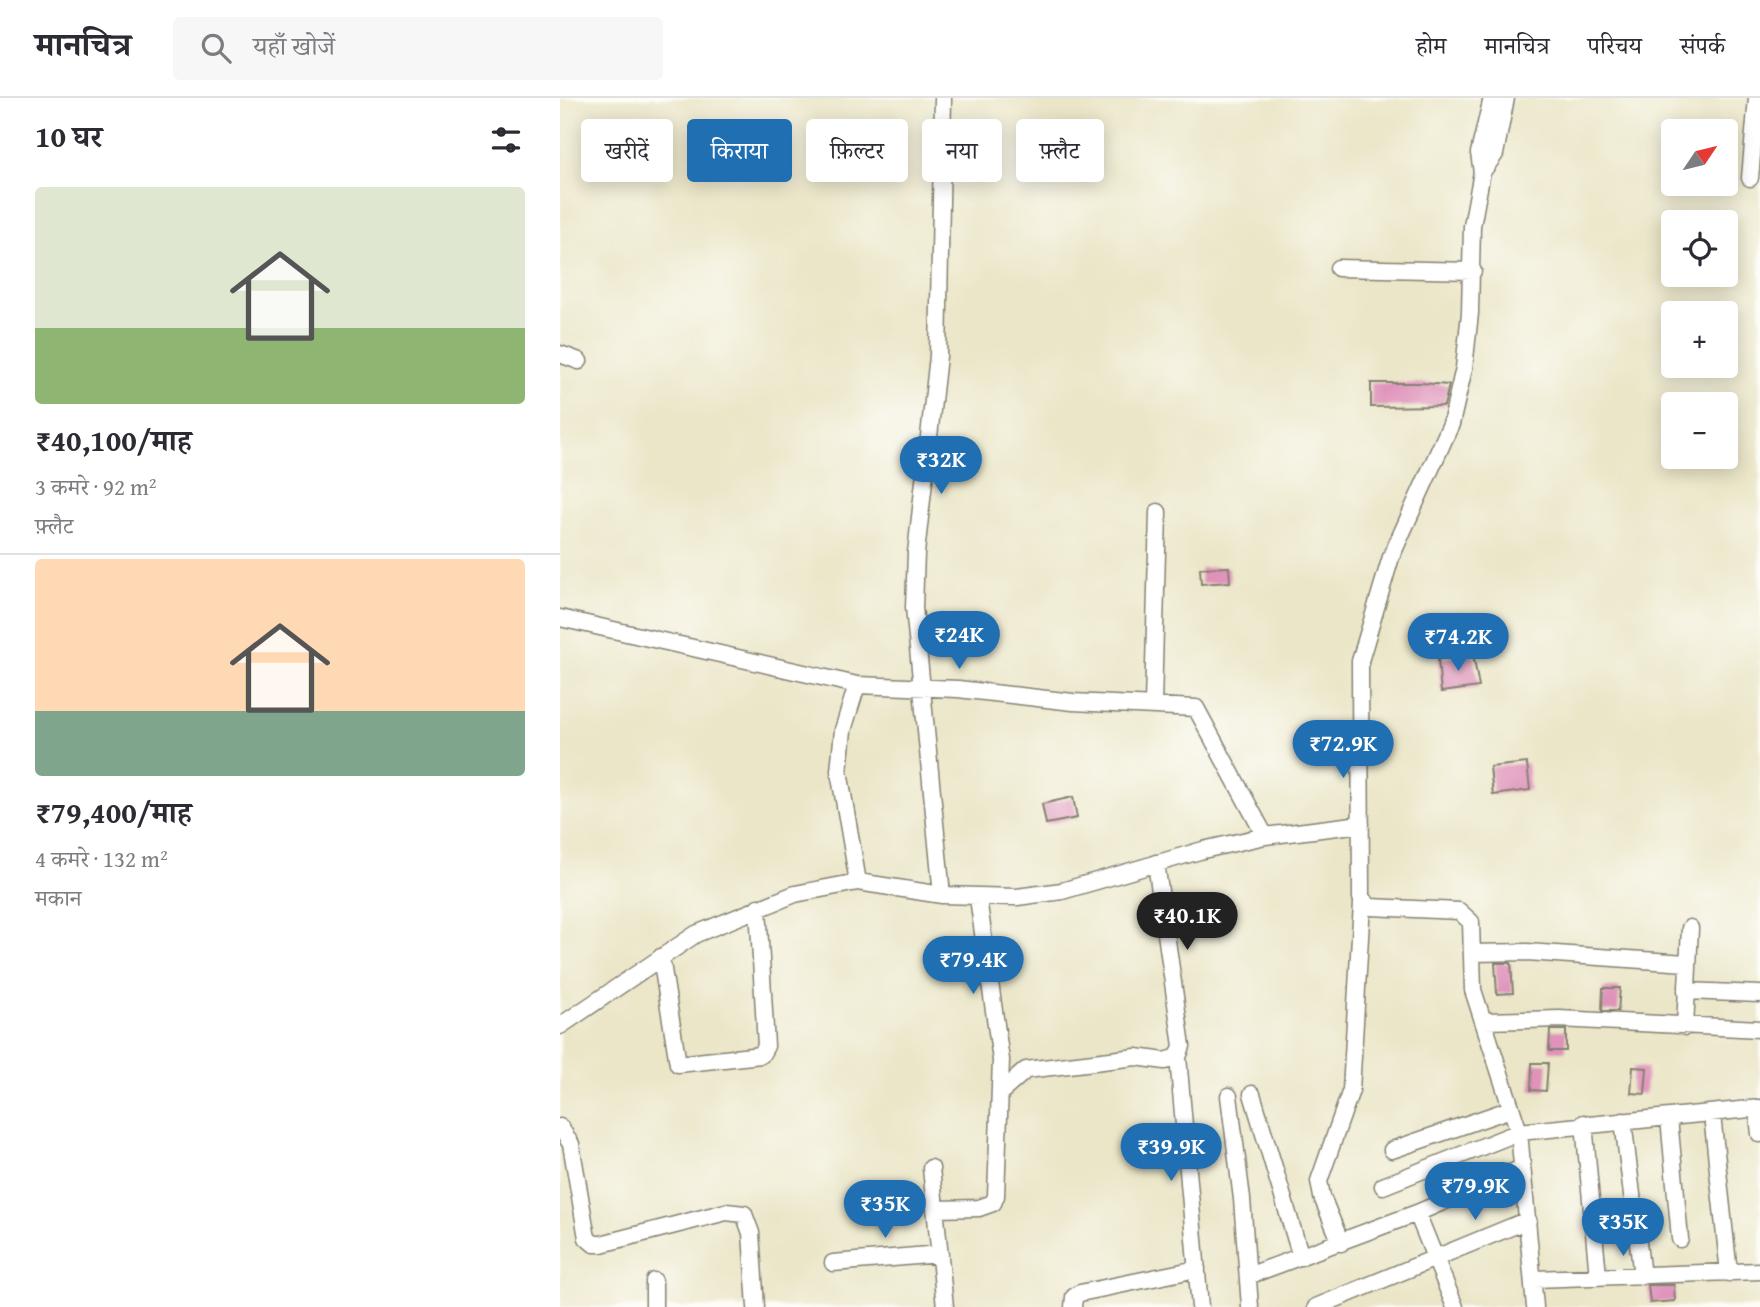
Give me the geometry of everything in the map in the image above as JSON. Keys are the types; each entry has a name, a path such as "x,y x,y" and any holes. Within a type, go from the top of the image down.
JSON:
{"street":[{"path":"942,895 915,631 915,573 938,356 943,98"},
{"path":"1341,1243 1322,1197 1319,1181 1351,1090 1362,903 1360,661 1391,557 1451,424 1464,368 1473,271 1472,226 1482,172 1479,153 1492,98"},
{"path":"1482,172 1495,154 1506,98"},
{"path":"1750,178 1756,98"},
{"path":"1338,268 1473,271"},
{"path":"560,354 579,361"},
{"path":"1153,705 1158,512"},
{"path":"560,618 857,685 958,689 1073,702 1196,708 1265,836"},
{"path":"857,685 843,730 839,771 858,882"},
{"path":"560,1026 589,1010 662,957 711,926 795,894 858,882 942,895 998,899 1062,891 1156,863 1265,836 1361,824"},
{"path":"1156,863 1182,1046 1178,1057 1200,1307"},
{"path":"936,1209 979,1208 993,1203 1001,1092 1000,1060 978,898"},
{"path":"1362,903 1370,907 1460,911 1471,922 1473,990 1519,1132 1535,1307"},
{"path":"662,957 678,1064 761,1055 766,1046 758,907"},
{"path":"1685,1027 1686,962 1690,928"},
{"path":"1472,953 1540,953 1686,962"},
{"path":"1686,991 1760,994"},
{"path":"1483,1021 1559,1019 1760,1030"},
{"path":"1001,1092 1026,1070 1136,1057 1165,1061 1178,1057"},
{"path":"1252,1094 1301,1257"},
{"path":"1229,1096 1242,1199 1250,1307"},
{"path":"1383,1186 1519,1132 1584,1123 1712,1115 1758,1108 1760,1134"},
{"path":"1392,1150 1511,1109"},
{"path":"1712,1115 1728,1273"},
{"path":"1669,1118 1680,1239"},
{"path":"1623,1121 1642,1276"},
{"path":"1584,1123 1598,1277"},
{"path":"560,1128 571,1144 587,1238 594,1244 601,1244 726,1212 744,1213 751,1233 757,1307"},
{"path":"931,1168 945,1307"},
{"path":"1248,1276 1341,1243 1522,1168"},
{"path":"1417,1213 1454,1307"},
{"path":"1316,1307 1528,1220"},
{"path":"833,1263 940,1254"},
{"path":"1073,1307 1074,1297 1080,1293 1197,1269"},
{"path":"1534,1279 1760,1271"},
{"path":"654,1281 654,1307"}],"building":[{"path":"1371,383 1449,385 1444,406 1371,407"},
{"path":"1229,567 1230,582 1201,584 1200,568"},
{"path":"1473,654 1479,687 1441,692 1438,659"},
{"path":"1527,763 1530,790 1493,795 1490,767"},
{"path":"1073,797 1077,818 1046,824 1042,804"},
{"path":"1495,963 1511,963 1513,993 1497,994"},
{"path":"1603,988 1620,988 1618,1011 1602,1011"},
{"path":"1550,1030 1566,1030 1566,1051 1549,1051"},
{"path":"1532,1063 1548,1063 1546,1091 1531,1090"},
{"path":"1633,1067 1647,1068 1645,1094 1631,1093"},
{"path":"1648,1285 1674,1285 1675,1301 1650,1303"}]}
